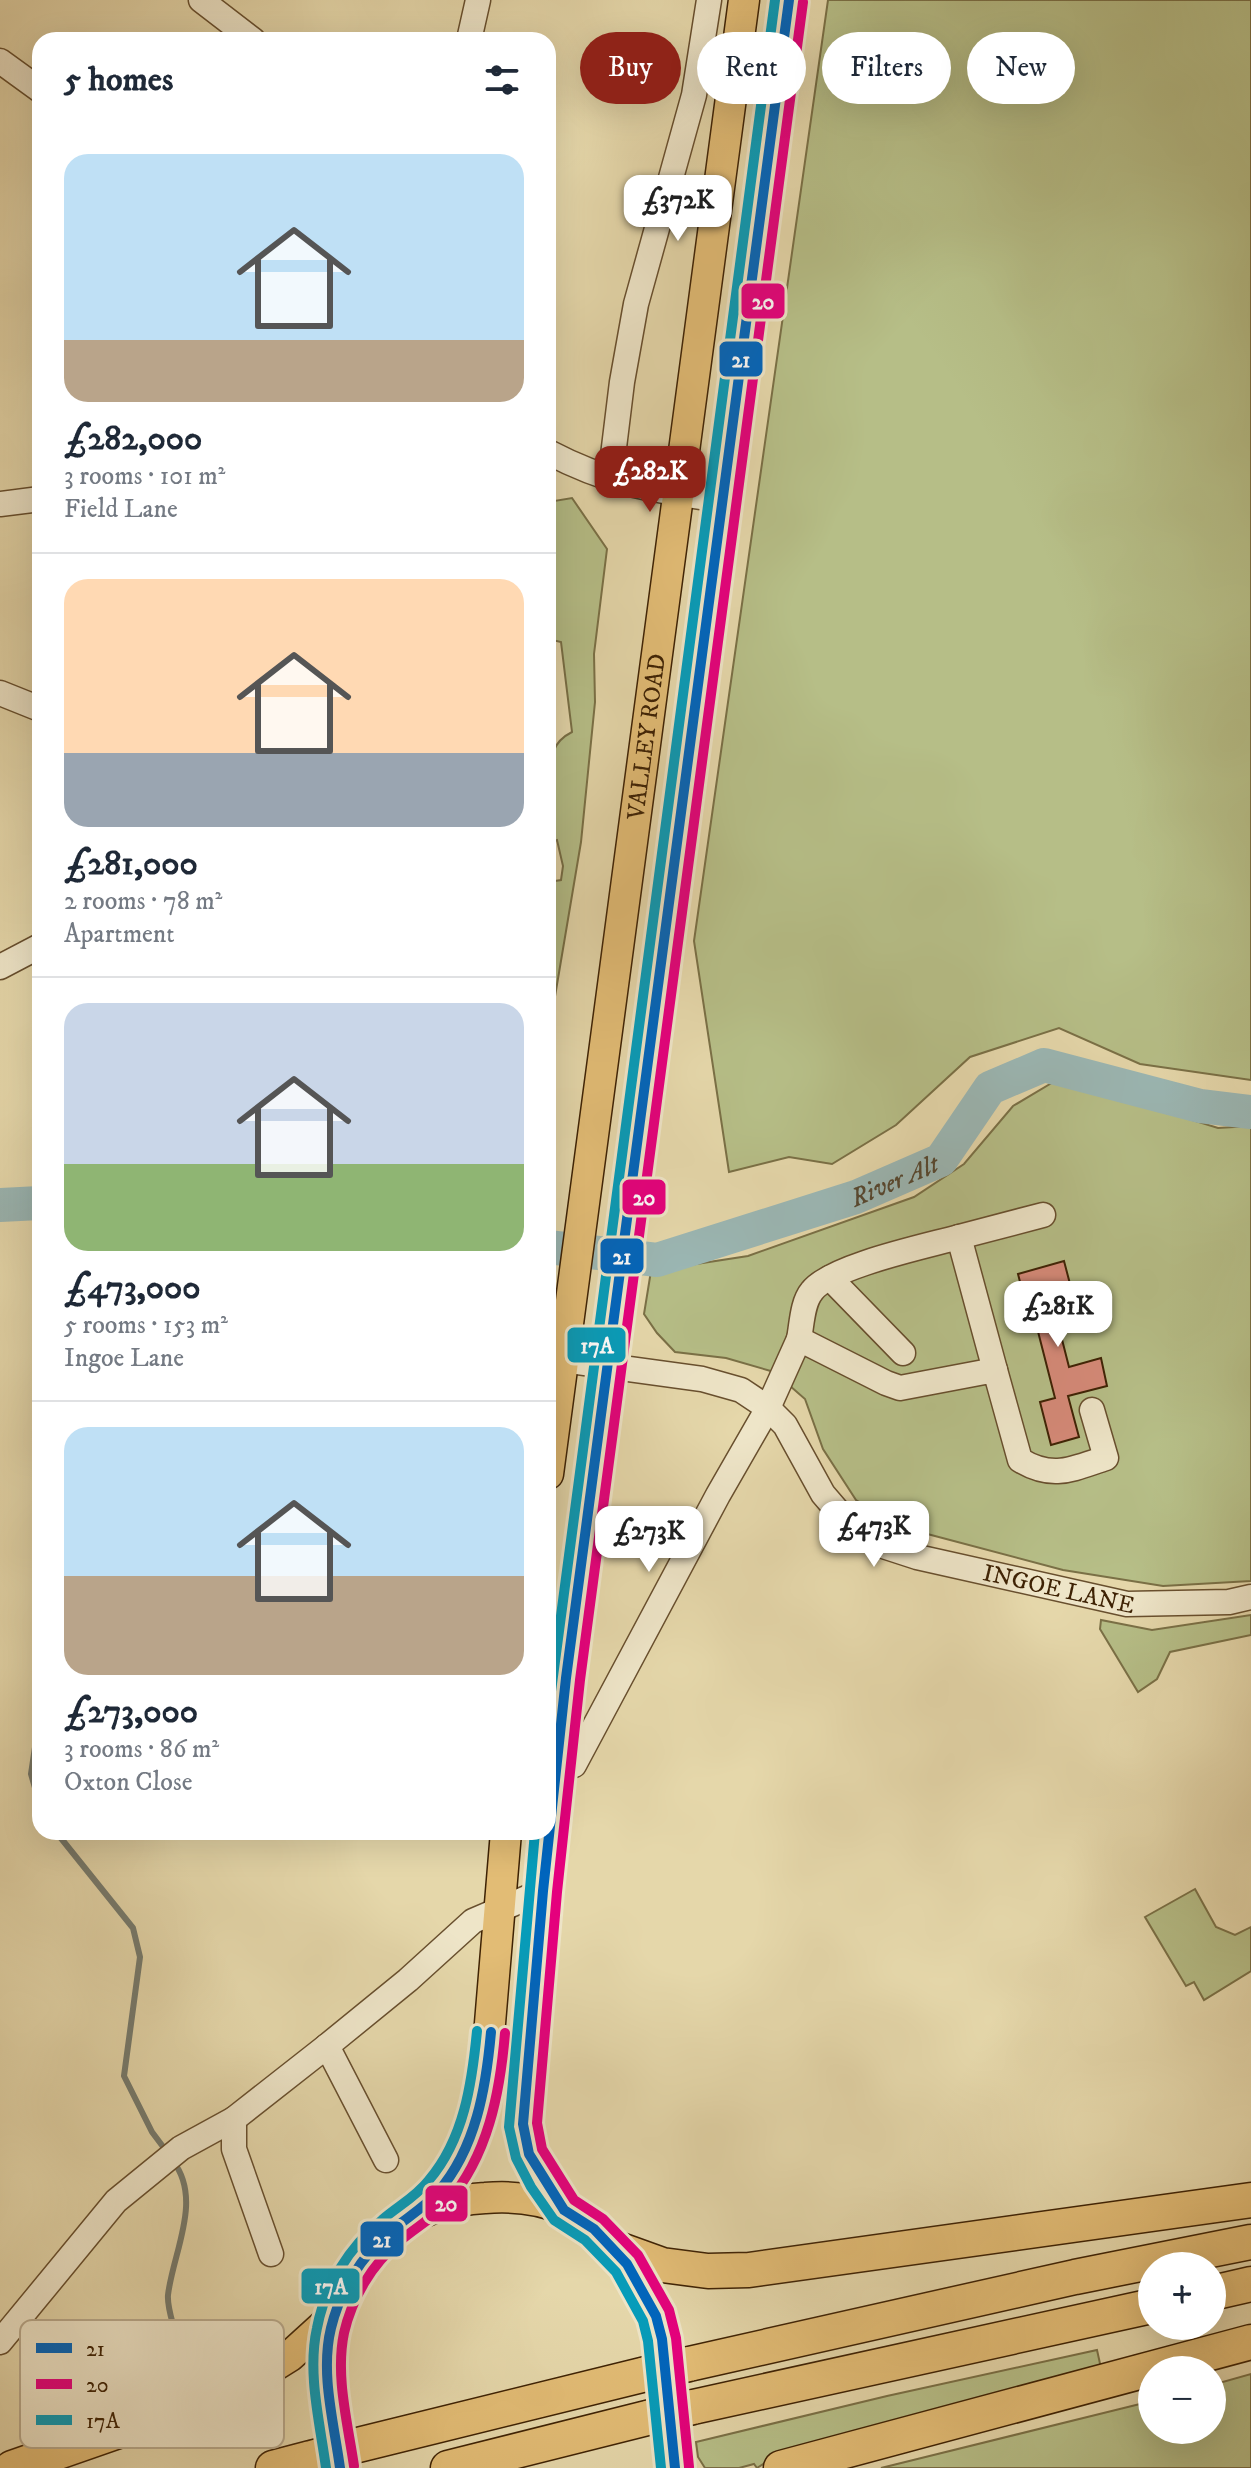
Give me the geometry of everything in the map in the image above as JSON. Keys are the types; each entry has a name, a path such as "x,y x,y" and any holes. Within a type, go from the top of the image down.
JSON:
{"highway":[{"path":"612,2247 662,2265 708,2271 749,2270 1251,2200"},
{"path":"273,2468 335,2457 689,2364 1075,2277 1251,2242"},
{"path":"1226,2290 1251,2284"},
{"path":"448,2468 693,2407 1138,2309"},
{"path":"781,2468 1251,2342"},
{"path":"12,2468 69,2448"}],"main road":[{"name":"VALLEY ROAD","path":"556,1413 744,0"},
{"name":"VALLEY ROAD","path":"556,1768 789,0"},
{"path":"335,2457 326,2353 334,2316 352,2277 374,2247 389,2232 419,2212 443,2186 461,2158 484,2095 505,1840"},
{"name":"VALLEY ROAD","path":"548,1840 523,2124 529,2154 564,2210"},
{"path":"419,2212 460,2199 502,2196 535,2200 564,2210 594,2229 627,2264 656,2316 662,2339 675,2468"},
{"path":"284,2360 334,2316"}],"street":[{"path":"201,0 243,32"},
{"path":"471,32 478,0"},
{"path":"610,480 622,382 636,304 694,95 709,0"},
{"path":"0,61 32,84"},
{"path":"556,456 610,480 640,488 721,500"},
{"path":"0,504 32,500"},
{"path":"0,693 32,706"},
{"path":"0,967 32,958"},
{"path":"574,1765 768,1408 799,1339 809,1293 819,1283 875,1262 1043,1215"},
{"path":"959,1237 1020,1460 1048,1472 1064,1472 1106,1458 1092,1410"},
{"path":"830,1278 903,1353"},
{"path":"799,1339 900,1388 995,1370"},
{"name":"INGOE LANE","path":"563,1360 702,1379 741,1390 768,1408 785,1425 823,1494 853,1529 877,1544 917,1557 1127,1604 1229,1602 1251,1597"},
{"path":"0,2342 116,2201 181,2148 234,2119 408,1980 473,1921 543,1891"},
{"path":"327,2046 386,2160"},
{"path":"234,2119 234,2149 271,2254"}],"green space":[{"path":"828,0 1251,0 1251,1080 1140,1064 1059,1028 970,1057 896,1125 832,1164 789,1157 729,1172 694,941 822,42 822,104 951,104 951,32 823,32"},
{"path":"572,498 607,549 594,654 595,702 581,842 556,990 556,881 561,880 563,866 556,840 556,746 572,732 561,642 556,641 556,501"},
{"path":"1055,1081 1218,1128 1251,1126 1251,1581 1163,1586 1063,1570 901,1527 856,1500 823,1449 805,1399 774,1372 726,1358 675,1352 644,1314 651,1271 748,1256 914,1197 964,1164 1013,1106"},
{"path":"1251,1615 1251,1635 1170,1652 1157,1679 1138,1692 1100,1629 1101,1620 1152,1630"},
{"path":"1195,1889 1216,1927 1235,1935 1251,1927 1251,1971 1204,2000 1194,1982 1186,1986 1145,1917"},
{"path":"1097,2350 1101,2368 780,2453 757,2468 754,2464 739,2468 705,2468 698,2457 696,2442"},
{"path":"1251,2374 1251,2468 881,2468 1138,2404 1138,2444 1226,2444 1226,2381"}],"building":[{"path":"1064,1261 1075,1303 1054,1308 1069,1367 1101,1358 1107,1386 1068,1396 1079,1437 1051,1445 1040,1402 1055,1398 1033,1312 1028,1313 1018,1274"}],"waterway":[{"name":"River Alt","path":"556,1248 657,1260 856,1197 941,1160 990,1088 1044,1065 1200,1106 1251,1112"},
{"name":"River Alt","path":"0,1205 32,1203"},
{"path":"32,1767 32,1777"},
{"path":"62,1840 133,1928 140,1957 124,2076 152,2132 167,2152"},
{"path":"172,2320 168,2295 186,2209 182,2176 173,2161"}],"transit line":[{"name":"17A","path":"556,1654 775,0"},
{"name":"21","path":"556,1771 789,0"},
{"name":"20","path":"689,2467 676,2338 669,2310 638,2255 603,2219 574,2200 542,2149 537,2123 557,1892 580,1680 803,2"},
{"name":"17A","path":"534,1840 509,2127 516,2158 531,2187 554,2220 585,2240 616,2272 643,2321 648,2341 661,2468"},
{"name":"21","path":"549,1840 523,2124 529,2154 564,2210 594,2229 627,2264 656,2316 662,2339 675,2468"},
{"name":"17A","path":"326,2468 313,2363 317,2328 326,2297 340,2268 359,2242 429,2180 451,2147 464,2110 477,2031"},
{"name":"21","path":"340,2468 327,2380 328,2345 335,2314 353,2275 370,2252 433,2198 462,2156 482,2096 491,2032"},
{"name":"20","path":"354,2466 341,2366 348,2320 364,2282 381,2260 447,2203 473,2165 490,2123 500,2078 505,2033"}]}
